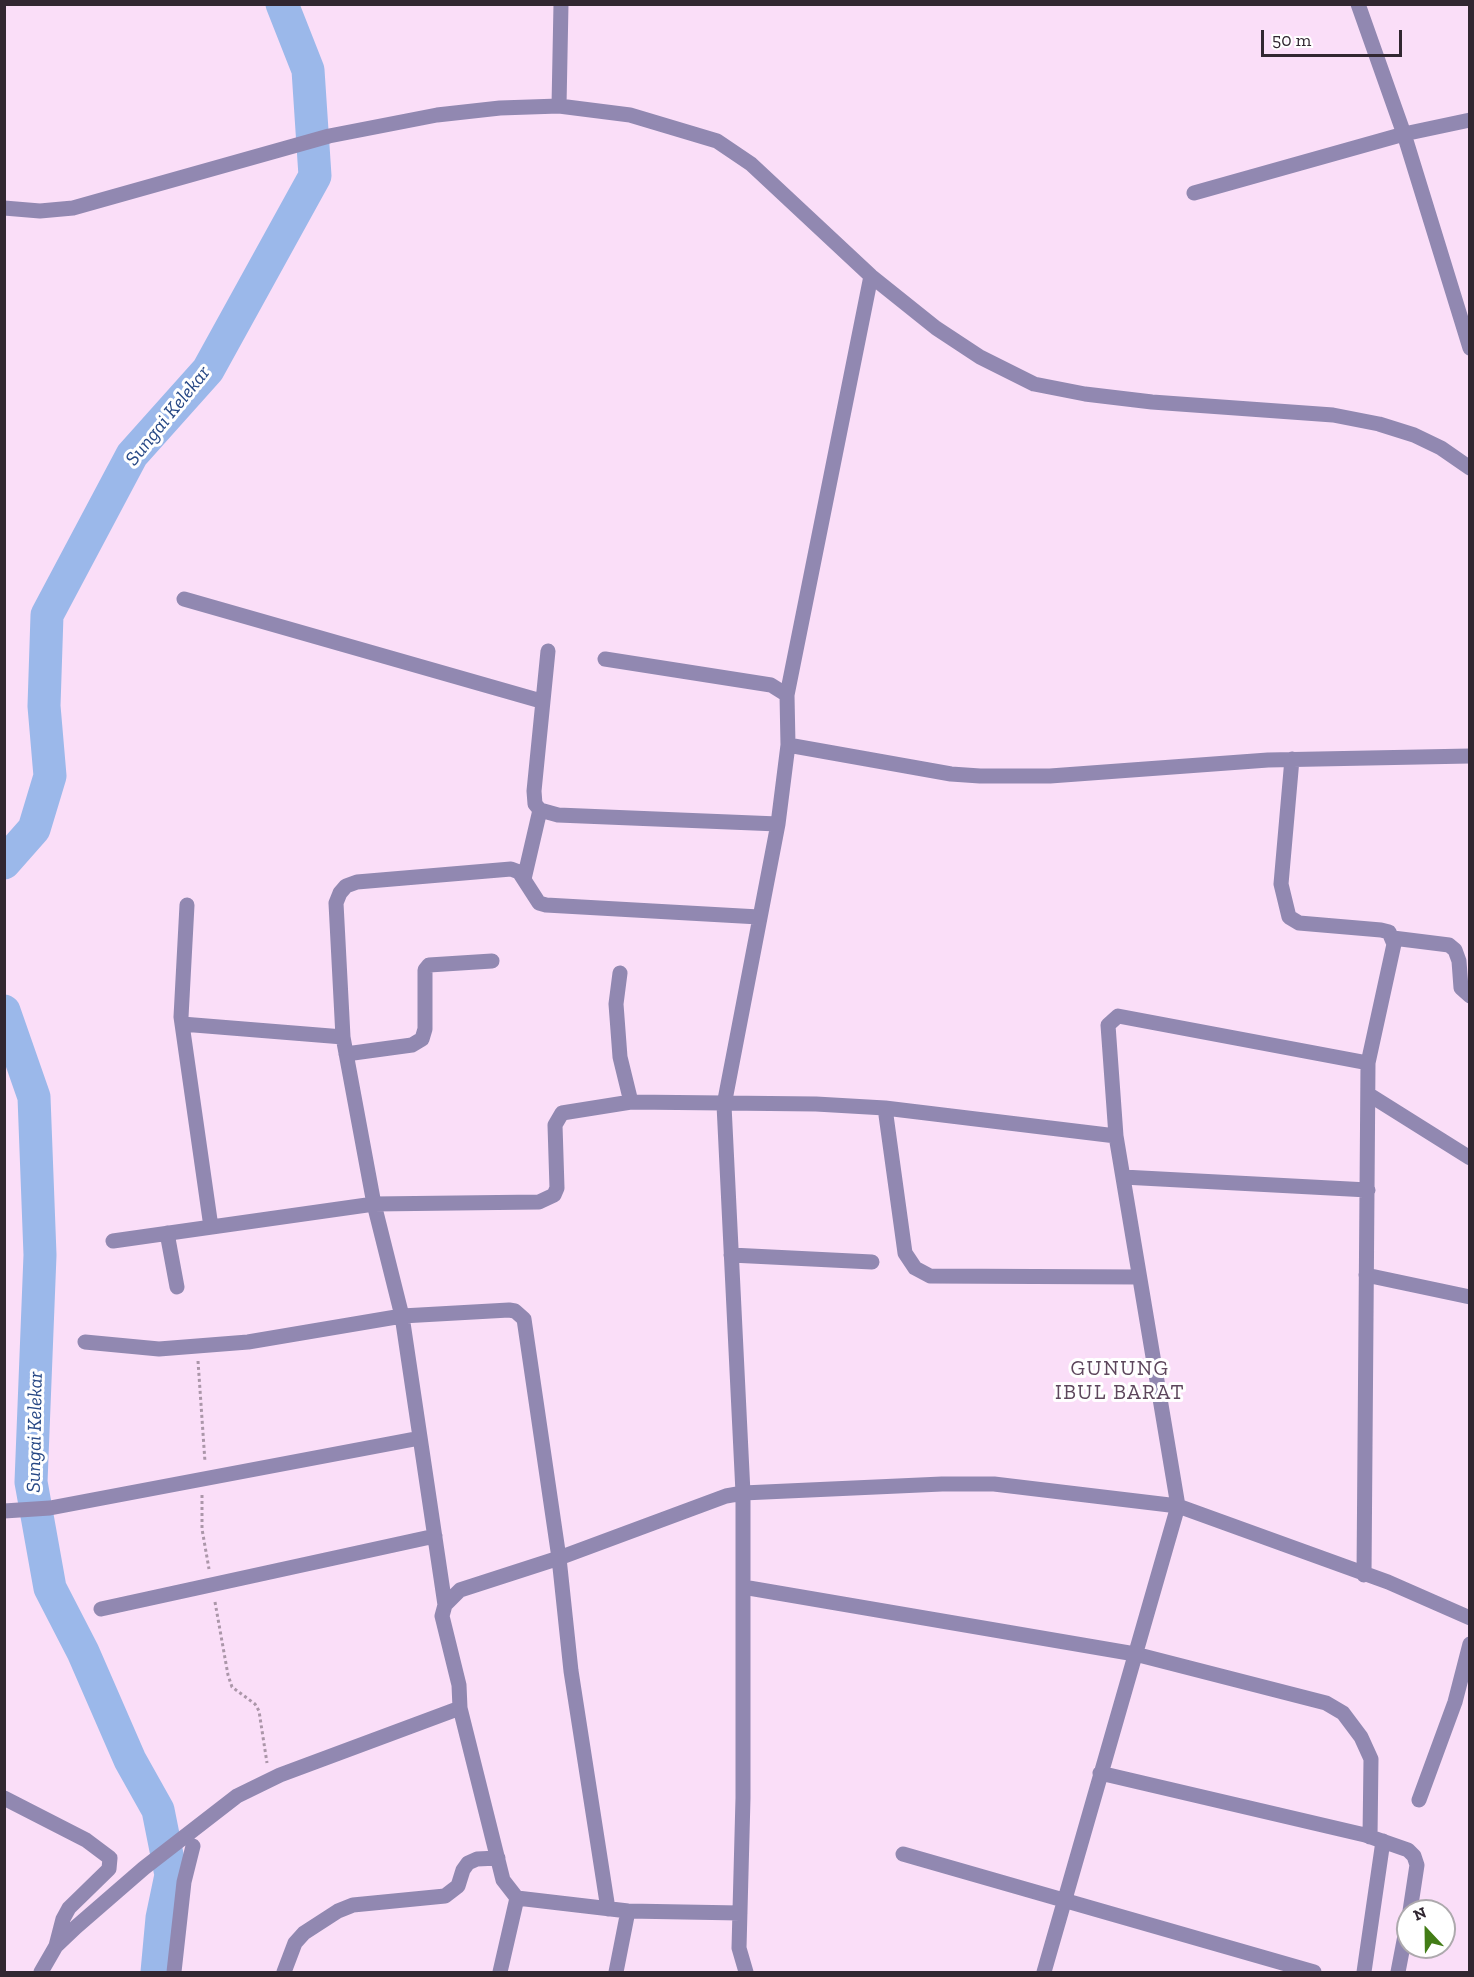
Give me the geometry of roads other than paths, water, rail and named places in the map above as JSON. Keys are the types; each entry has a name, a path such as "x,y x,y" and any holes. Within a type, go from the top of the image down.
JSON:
{"street":[{"path":"559,106 561,4"},
{"path":"1358,4 1404,134 1470,348"},
{"path":"4,208 40,211 73,208 329,136 437,115 500,108 559,106 630,115 717,141 751,164 871,276 936,328 980,357 1034,384 1085,394 1152,402 1333,414 1379,424 1414,435 1441,448 1470,468"},
{"path":"1194,193 1404,134 1470,120"},
{"path":"746,1972 740,1958 743,1493 724,1105 778,824 788,745 787,695 871,276"},
{"path":"184,599 541,701"},
{"path":"548,651 541,701 534,791 535,804 540,810 546,814 558,815 778,824"},
{"path":"605,659 771,685 787,695"},
{"path":"788,745 951,774 980,776 1050,776 1292,759 1470,756"},
{"path":"1292,759 1281,884 1289,917 1299,923 1381,930 1389,932 1393,938 1368,1063 1364,1575"},
{"path":"524,879 540,810"},
{"path":"740,1913 628,1911 518,1898 503,1880 460,1708 459,1685 442,1616 445,1605 402,1316 374,1204 343,1037 336,903 346,886 357,882 511,869 519,872 534,897 546,905 759,917"},
{"path":"187,905 180,1006 211,1227"},
{"path":"1393,938 1449,945 1455,950 1459,961 1461,988 1470,996"},
{"path":"346,1054 412,1045 422,1039 424,970 429,965 492,961"},
{"path":"620,973 616,1004 620,1058 631,1102"},
{"path":"1044,1972 1178,1506 1116,1136 1108,1025 1118,1016 1368,1063"},
{"path":"182,1024 343,1037"},
{"path":"1368,1094 1470,1158"},
{"path":"113,1241 374,1204 539,1202 548,1199 557,1188 556,1119 568,1110 631,1102 724,1105 816,1104 885,1108 1116,1136"},
{"path":"885,1108 905,1252 915,1268 930,1276 1139,1276"},
{"path":"1123,1177 1368,1190"},
{"path":"167,1233 177,1287"},
{"path":"732,1255 872,1262"},
{"path":"1366,1275 1470,1297"},
{"path":"85,1342 159,1349 198,1347 248,1342 402,1316 509,1310 515,1311 524,1319 559,1558 571,1671 608,1909"},
{"path":"4,1511 50,1508 420,1438"},
{"path":"445,1605 460,1590 559,1558 726,1496 743,1493 942,1484 994,1484 1178,1506 1388,1582 1470,1618"},
{"path":"101,1609 435,1536"},
{"path":"743,1587 1135,1654 1315,1699 1343,1713 1361,1737 1371,1759 1377,1839 1364,1972"},
{"path":"1419,1800 1455,1702 1470,1644"},
{"path":"56,1946 144,1869 237,1796 275,1777 460,1708"},
{"path":"1100,1773 1377,1839 1408,1850 1414,1856 1417,1873 1412,1899"},
{"path":"4,1798 86,1840 110,1858 108,1869 69,1908 63,1919 56,1946 41,1972"},
{"path":"174,1972 184,1882 194,1846"},
{"path":"903,1854 1314,1972"},
{"path":"284,1972 295,1943 303,1933 339,1911 353,1905 445,1896 458,1886 468,1863 477,1859 498,1858"},
{"path":"500,1972 518,1898"},
{"path":"616,1972 628,1911"}],"waterway":[{"name":"Sungai Kelekar","path":"4,863 34,829 50,776 44,706 47,615 132,455 208,370 315,176 308,70 282,4"},
{"name":"Sungai Kelekar","path":"4,1011 34,1097 40,1255 31,1482 50,1588 83,1652 130,1760 158,1810 171,1875 162,1918 157,1972"}],"district":[{"name":"GUNUNG IBUL BARAT","path":"1120,1381"}]}
